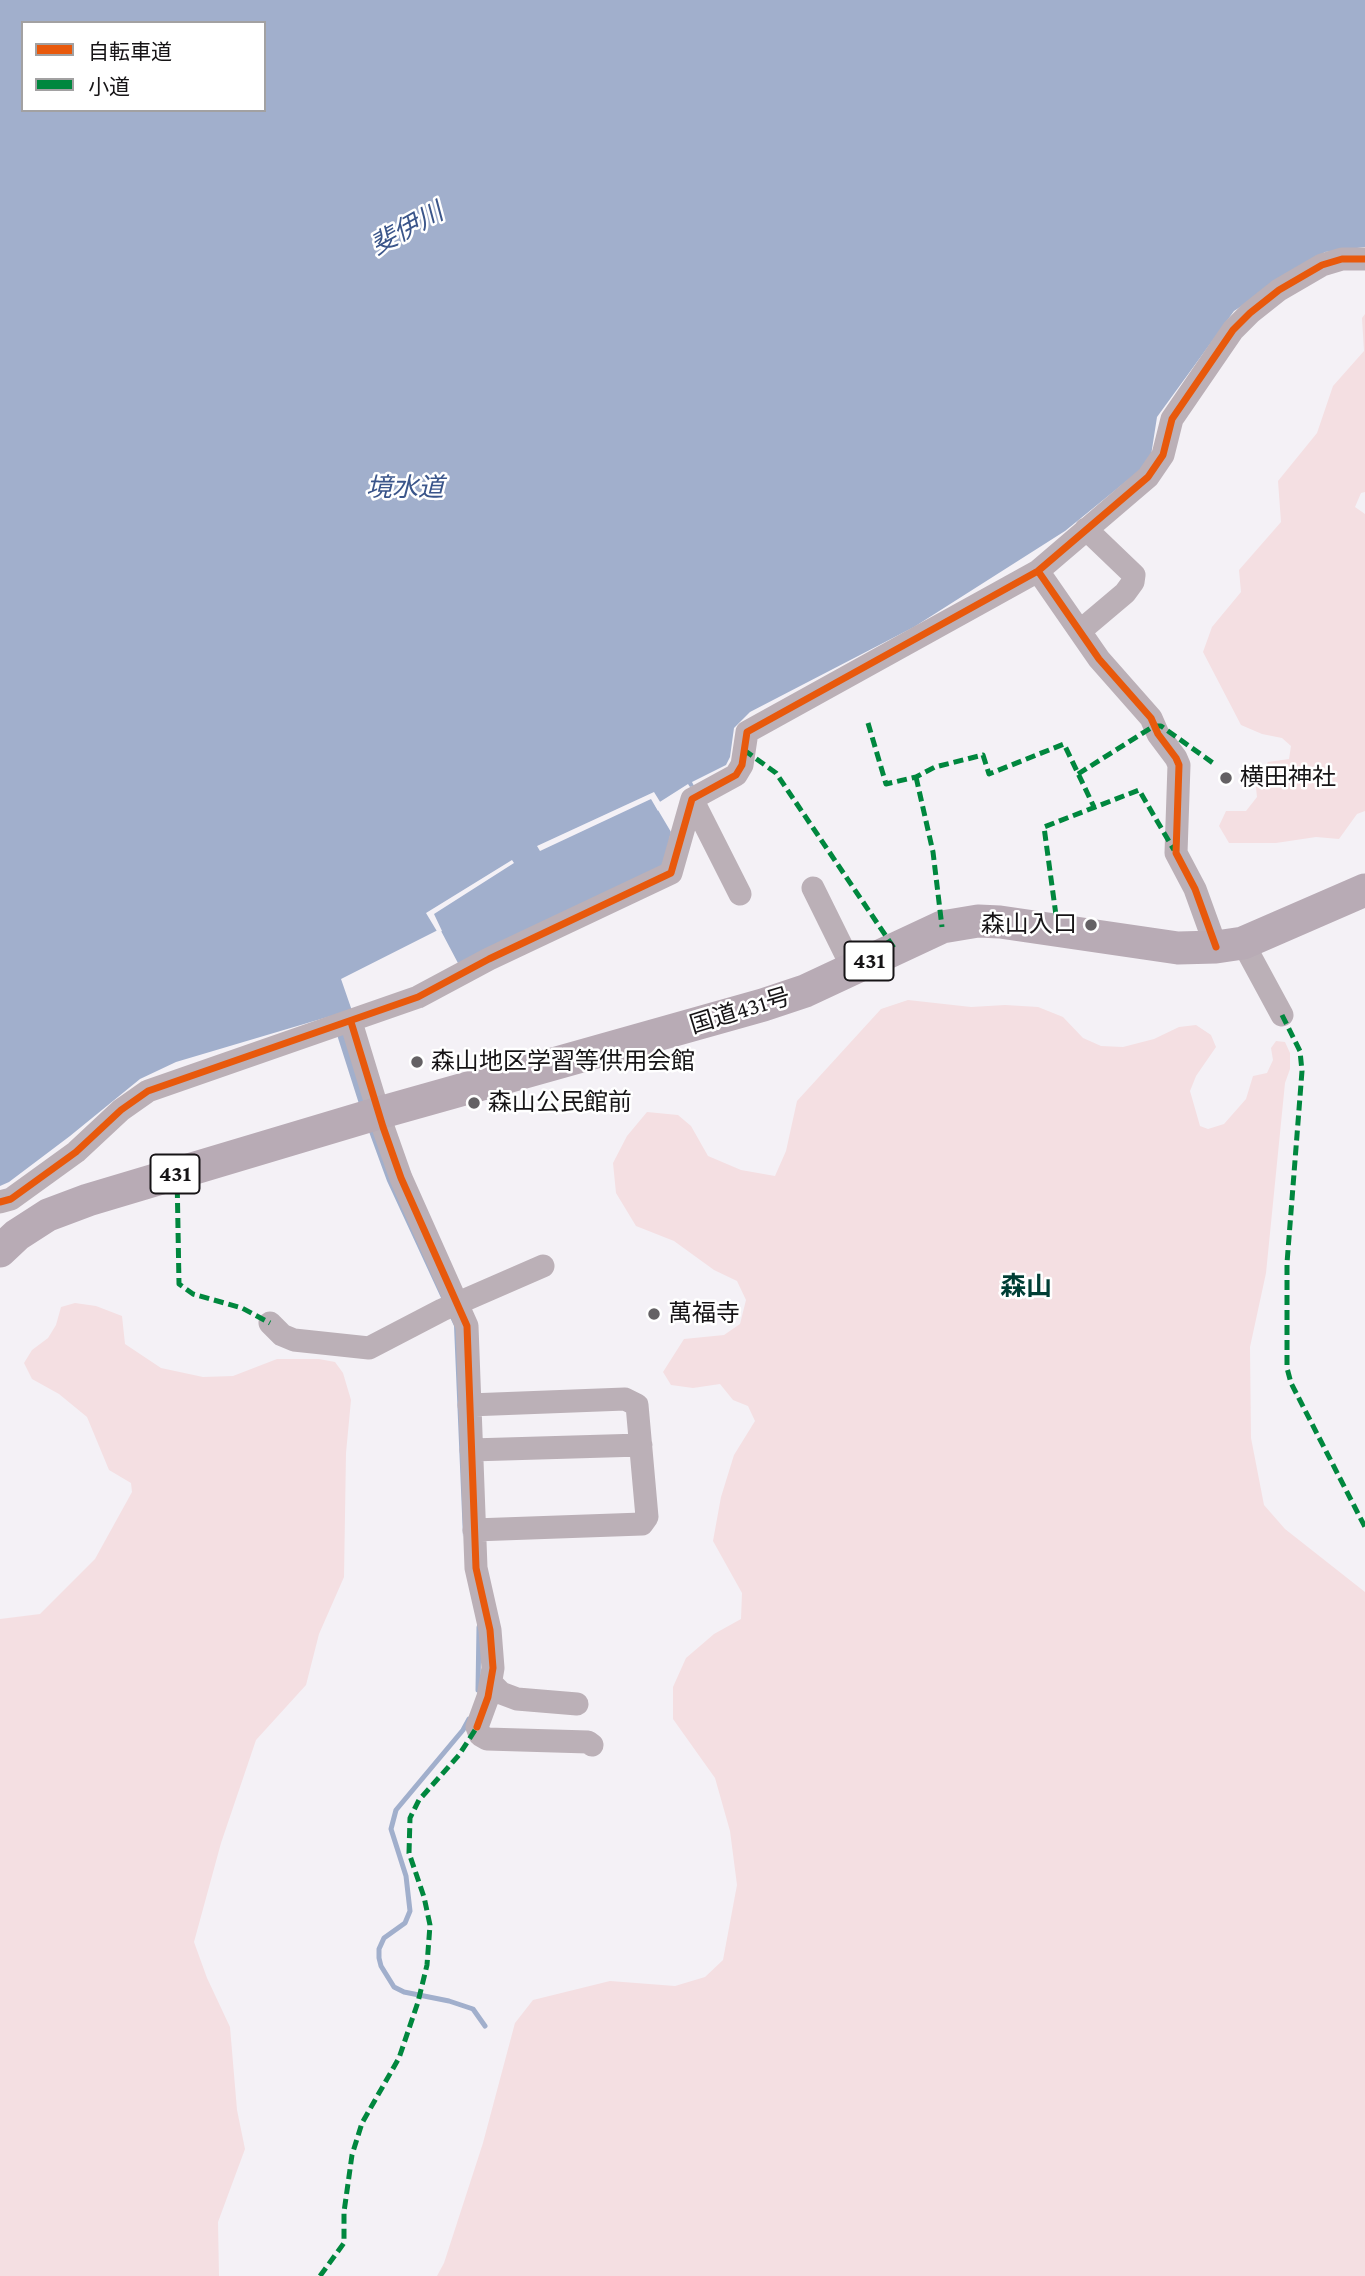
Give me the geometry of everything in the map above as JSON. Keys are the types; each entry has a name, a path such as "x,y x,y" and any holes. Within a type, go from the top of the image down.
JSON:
{"highway":[{"name":"国道431号","path":"0,1251 17,1235 48,1214 88,1200 372,1115 763,1006 805,991 942,927 978,921 1000,922 1178,948 1230,945 1365,890"}],"street":[{"path":"0,1202 11,1199 76,1152 121,1110 148,1091 418,997 671,873 692,799 736,775 742,765 747,732 1038,571 1148,477 1158,465 1166,447 1172,419 1233,330 1250,313 1279,290 1322,265 1342,259 1365,259"},
{"path":"1080,631 1125,593 1133,582 1133,575 1128,567 1086,529"},
{"path":"1038,571 1099,659 1151,718 1158,734 1176,758 1179,765 1176,853 1230,945 1282,1015"},
{"path":"692,799 740,894"},
{"path":"813,888 853,969"},
{"path":"343,1025 372,1115 401,1178 451,1306 467,1325 476,1568 490,1630 493,1668 477,1727 480,1735 487,1739 588,1742 592,1745"},
{"path":"270,1324 282,1335 294,1340 369,1348 451,1306 543,1266"},
{"path":"469,1405 625,1399 637,1405 647,1517 642,1524 474,1530"},
{"path":"471,1450 641,1445"},
{"path":"491,1683 501,1693 517,1699 577,1704"}],"shaded area":[{"path":"1365,314 1365,492 1361,493 1355,507 1365,514 1365,811 1357,814 1339,839 1316,837 1276,843 1229,843 1219,826 1226,811 1246,811 1257,797 1255,779 1268,762 1289,759 1291,746 1282,738 1262,734 1241,725 1203,652 1212,627 1241,592 1239,570 1281,522 1278,481 1317,433 1333,386 1364,351 1362,318"},
{"path":"908,1000 971,1007 1038,1007 1063,1017 1083,1038 1101,1046 1123,1047 1154,1039 1179,1027 1196,1025 1211,1035 1216,1047 1196,1076 1190,1091 1200,1126 1208,1129 1224,1124 1246,1099 1253,1076 1267,1073 1273,1060 1271,1048 1276,1041 1285,1042 1290,1053 1266,1273 1250,1347 1251,1438 1264,1505 1285,1529 1365,1592 1365,2276 437,2276 444,2263 483,2143 515,2023 533,2000 610,1981 675,1986 705,1977 723,1960 737,1885 730,1831 715,1778 673,1719 673,1687 686,1658 714,1634 741,1619 742,1593 713,1541 721,1497 734,1455 755,1421 748,1406 733,1400 720,1384 693,1388 671,1385 663,1372 684,1339 724,1335 740,1324 746,1300 737,1281 714,1270 674,1241 636,1226 616,1193 613,1163 627,1136 647,1112 678,1115 691,1126 708,1156 741,1170 775,1176 786,1151 797,1101 881,1009"},
{"path":"75,1303 96,1306 122,1316 125,1344 161,1368 203,1377 233,1376 277,1359 319,1359 335,1362 343,1373 351,1400 346,1453 344,1577 319,1634 306,1685 256,1740 221,1843 194,1942 230,2027 237,2110 245,2149 218,2222 219,2276 0,2276 0,1619 40,1614 95,1559 132,1492 131,1483 109,1470 87,1417 59,1394 32,1379 24,1363 32,1350 48,1338 56,1325 61,1307"}],"water":[{"name":"境水道","path":"0,0 1365,0 1365,247 1325,252 1234,311 1157,417 1150,462 1065,531 914,627 750,712 734,728 730,757 726,765 692,782 694,786 690,787 688,784 655,805 671,832 663,865 459,965 440,929 341,979 456,1311 467,1503 463,1537 454,1326 387,1181 331,1016 176,1062 140,1079 9,1182 0,1186"}],"pier":[{"path":"654,792 662,805 658,811 651,799 540,851 537,846"},
{"path":"512,860 514,863 434,914 442,931 438,933 426,913"}],"waterway":[{"path":"478,1690 479,1627"},
{"path":"469,1719 463,1730 396,1810 391,1829 406,1876 410,1911 405,1923 384,1938 379,1949 379,1958 394,1987 404,1992 473,2009 485,2026"}],"marked path":[{"path":"868,723 886,784 916,777 935,767 983,755 989,774 1064,744 1094,807"},
{"path":"1078,774 1154,726 1161,726 1213,763"},
{"path":"744,750 776,773 894,948"},
{"path":"916,777 933,852 942,927"},
{"path":"1058,930 1044,827 1139,790 1174,850"},
{"path":"1282,1015 1300,1051 1302,1071 1287,1263 1287,1368 1291,1383 1365,1527"},
{"path":"177,1173 179,1284 193,1294 242,1308 270,1323"},
{"path":"320,2276 344,2243 344,2212 352,2155 362,2123 399,2058 427,1965 430,1925 409,1853 410,1818 419,1800 459,1755 477,1727"}],"cycle path":[{"path":"0,1202 11,1199 76,1152 121,1110 148,1091 418,997 489,959 671,873 692,799 736,775 742,765 747,732 1038,571 1148,477 1163,455 1172,419 1233,330 1250,313 1279,290 1322,265 1342,259 1365,259"},
{"path":"1038,571 1099,659 1151,718 1158,734 1176,758 1179,765 1176,853 1195,889 1216,947"},
{"path":"351,1022 401,1178 467,1326 476,1568 490,1630 493,1668 488,1697 477,1727"}],"place":[{"name":"横田神社","path":"1226,778"},
{"name":"森山入口","path":"1091,925"},
{"name":"森山地区学習等供用会館","path":"417,1062"},
{"name":"森山公民館前","path":"474,1103"},
{"name":"萬福寺","path":"654,1314"}],"district":[{"name":"森山","path":"1026,1287"}],"water label":[{"name":"斐伊川","path":"407,229"}]}
